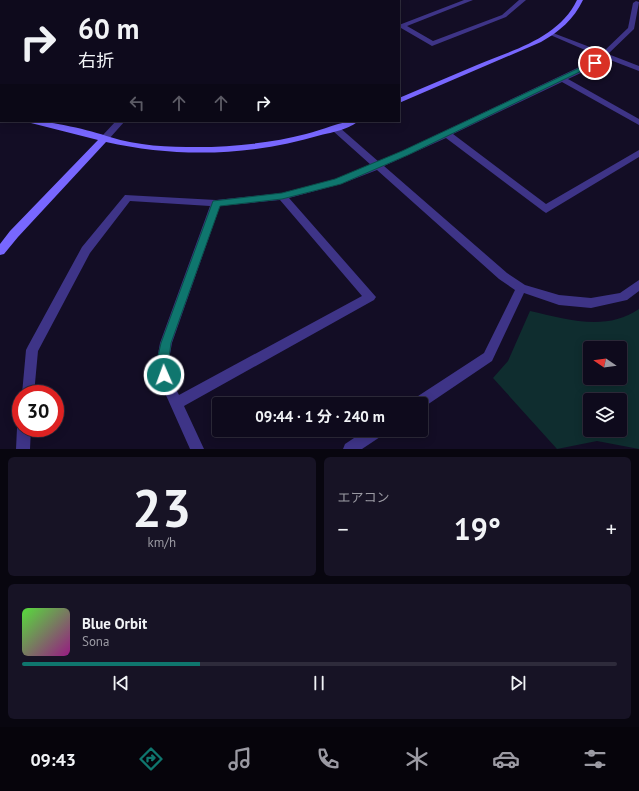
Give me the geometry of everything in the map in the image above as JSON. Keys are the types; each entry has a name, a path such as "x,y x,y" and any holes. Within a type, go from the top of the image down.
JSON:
{"street":[{"path":"401,26 470,0"},
{"path":"401,26 432,44 504,16 523,0"},
{"path":"400,101 539,41 551,34 569,17 580,0"},
{"path":"29,385 32,350 86,250 128,197 216,203 282,196 338,182 447,134 595,63 603,54 635,30 636,4 639,4"},
{"path":"551,34 639,69"},
{"path":"563,79 639,122"},
{"path":"38,122 146,147 182,150 220,149 258,145 300,138 336,129 352,122"},
{"path":"0,251 14,234 120,122"},
{"path":"336,129 503,276 521,288 559,300 591,303 623,297 639,285"},
{"path":"447,134 546,209 639,153"},
{"path":"176,404 370,296 282,196"},
{"path":"197,449 167,384 162,365 166,343 216,203"},
{"path":"428,397 488,357 521,288"},
{"path":"23,449 24,437"},
{"path":"350,449 368,437"}],"green space":[{"path":"639,309 639,449 597,441 557,449 493,378 508,361 530,311 586,322 613,320 626,316"}],"route":[{"path":"164,375 162,365 166,343 216,203 282,196 338,182 377,166 595,63"}]}
